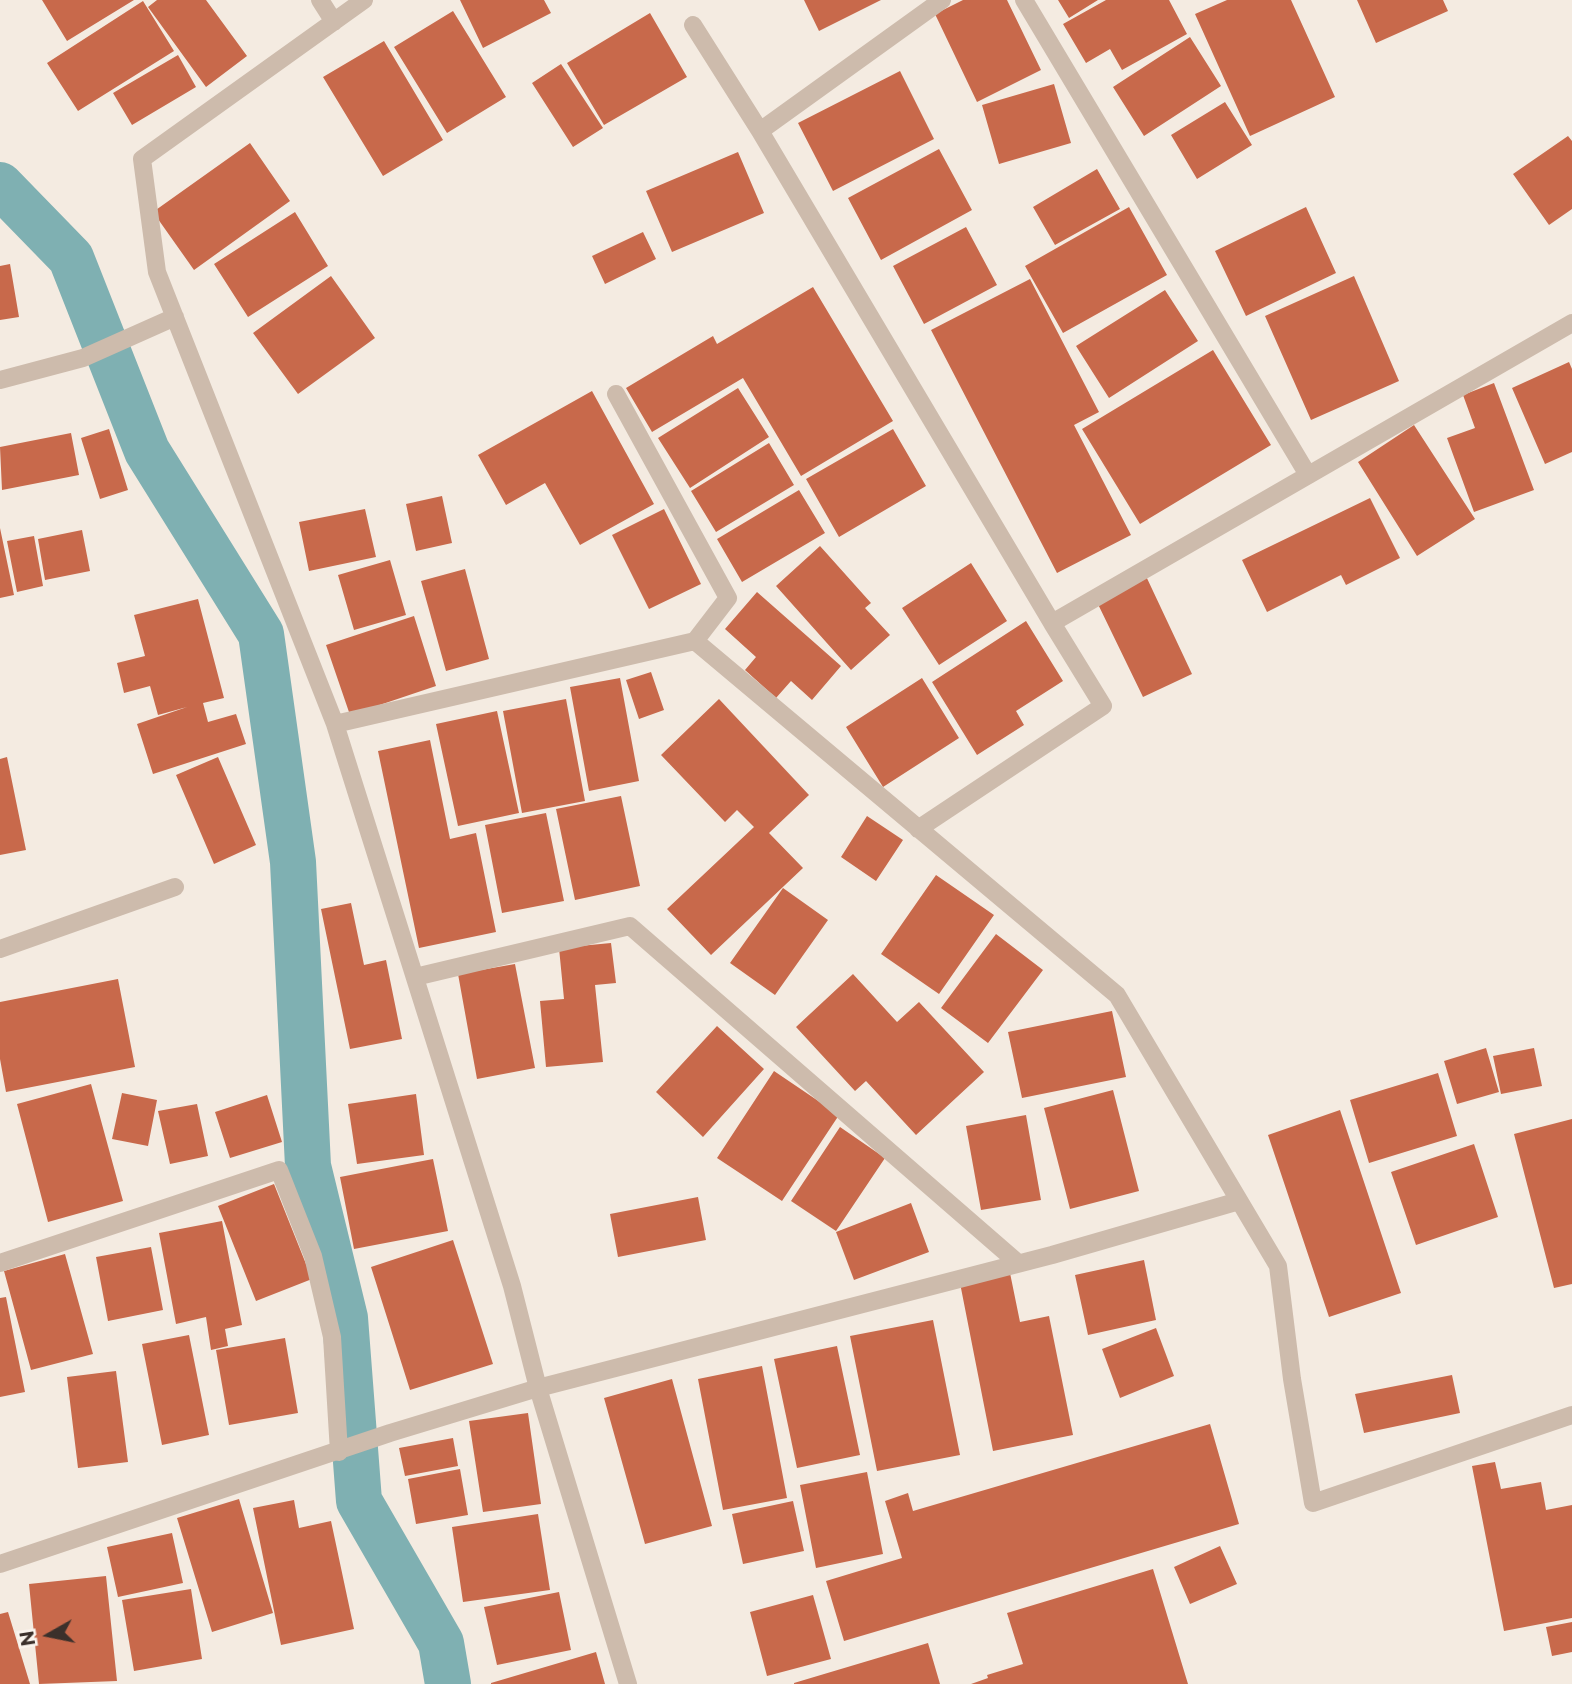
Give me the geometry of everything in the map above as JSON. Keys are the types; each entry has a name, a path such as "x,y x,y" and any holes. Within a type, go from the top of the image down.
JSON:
{"street":[{"path":"320,0 334,22"},
{"path":"364,0 142,159 157,272 335,724 512,1286 538,1388 628,1684"},
{"path":"760,131 942,0"},
{"path":"1024,0 1308,475"},
{"path":"693,25 760,131 1102,706 918,829"},
{"path":"0,380 83,358 173,317"},
{"path":"1052,623 1572,323"},
{"path":"335,724 695,641 728,598 616,394"},
{"path":"695,641 1117,995 1278,1266 1292,1379 1313,1503 1572,1415"},
{"path":"0,949 175,887"},
{"path":"415,977 630,926 1018,1263"},
{"path":"0,1264 279,1170 313,1256 332,1337 341,1451"},
{"path":"0,1564 390,1433 538,1388 1018,1263 1239,1200"}],"building":[{"path":"42,0 134,0 67,41"},
{"path":"157,0 206,0 247,56 206,87 148,7"},
{"path":"460,0 544,0 551,13 483,48"},
{"path":"804,0 881,0 819,31"},
{"path":"963,0 1007,0 1041,70 977,102 935,14"},
{"path":"1058,0 1098,0 1069,18"},
{"path":"1106,0 1169,0 1187,34 1122,70 1110,49 1086,63 1063,24"},
{"path":"1227,0 1291,0 1335,97 1250,136 1195,14"},
{"path":"1357,0 1443,0 1448,11 1376,43"},
{"path":"143,1 174,51 78,111 47,63"},
{"path":"453,11 506,97 447,133 394,47"},
{"path":"650,13 687,77 604,125 567,63"},
{"path":"1190,37 1221,86 1144,136 1113,87"},
{"path":"384,41 443,140 383,176 323,77"},
{"path":"178,55 196,87 132,125 113,93"},
{"path":"561,64 603,128 573,147 532,83"},
{"path":"900,71 934,139 833,191 798,123"},
{"path":"1054,84 1071,143 999,164 982,105"},
{"path":"1225,102 1252,145 1197,179 1171,135"},
{"path":"1568,136 1572,141 1572,209 1549,225 1513,174"},
{"path":"250,143 290,201 194,270 153,212"},
{"path":"939,149 972,210 881,260 848,198"},
{"path":"738,152 764,213 672,252 646,191"},
{"path":"1097,169 1120,209 1055,245 1033,207"},
{"path":"1129,207 1167,275 1063,333 1025,266"},
{"path":"1306,207 1336,273 1246,316 1215,251"},
{"path":"295,212 328,266 248,317 214,264"},
{"path":"966,227 997,285 924,324 893,266"},
{"path":"643,232 656,259 605,284 592,256"},
{"path":"10,264 19,317 0,320 0,266"},
{"path":"331,276 375,338 298,394 253,333"},
{"path":"1354,276 1399,381 1311,420 1265,316"},
{"path":"1030,279 1099,412 1074,425 1131,535 1057,573 931,330"},
{"path":"813,287 893,421 801,476 743,378 652,432 626,388 713,336 717,344"},
{"path":"1165,290 1198,341 1109,398 1076,346"},
{"path":"1213,350 1271,445 1140,524 1082,429"},
{"path":"1569,362 1572,369 1572,452 1545,464 1512,388"},
{"path":"1494,383 1534,490 1474,512 1447,438 1475,428 1463,395"},
{"path":"738,388 769,437 690,488 658,438"},
{"path":"592,391 654,504 580,545 545,483 506,505 478,455"},
{"path":"1414,425 1475,519 1417,556 1358,462"},
{"path":"109,429 128,490 100,499 81,438"},
{"path":"893,429 926,486 839,537 806,479"},
{"path":"71,433 79,475 2,490 0,447"},
{"path":"769,443 794,485 716,532 691,491"},
{"path":"799,490 825,533 742,582 717,539"},
{"path":"442,496 452,543 416,551 406,504"},
{"path":"1370,498 1400,558 1346,585 1341,575 1267,612 1242,560"},
{"path":"365,509 376,557 309,571 299,522"},
{"path":"664,509 701,584 649,609 612,535"},
{"path":"0,528 14,595 0,598"},
{"path":"82,530 90,571 45,580 38,539"},
{"path":"34,536 43,586 17,592 7,541"},
{"path":"820,546 871,603 865,608 890,635 851,670 776,586"},
{"path":"390,560 406,615 354,630 338,575"},
{"path":"971,563 1007,621 939,665 902,608"},
{"path":"465,569 489,659 446,671 421,581"},
{"path":"1145,574 1192,674 1143,697 1095,598"},
{"path":"757,592 841,666 812,700 791,681 776,698 745,670 756,657 725,629"},
{"path":"198,599 224,698 203,703 208,722 236,714 246,744 153,774 137,724 187,707 158,715 150,686 124,693 117,663 145,656 134,615"},
{"path":"414,616 436,686 350,715 326,645"},
{"path":"1026,621 1063,681 1016,711 1024,725 977,755 932,682"},
{"path":"651,672 664,710 639,719 626,680"},
{"path":"620,678 639,781 589,791 570,687"},
{"path":"922,678 959,738 883,787 846,727"},
{"path":"566,699 585,801 522,813 503,711"},
{"path":"719,699 809,795 769,833 803,868 711,955 667,909 754,827 737,810 725,822 661,755"},
{"path":"497,711 519,813 458,826 436,724"},
{"path":"430,740 450,839 476,833 496,932 419,948 378,751"},
{"path":"7,757 26,850 0,855 0,759"},
{"path":"218,757 256,845 214,864 176,775"},
{"path":"621,796 640,886 575,900 556,809"},
{"path":"546,813 564,901 502,913 485,825"},
{"path":"867,816 903,840 876,881 841,857"},
{"path":"936,875 994,915 939,994 881,954"},
{"path":"783,888 828,920 775,995 730,963"},
{"path":"351,903 364,965 386,960 402,1039 350,1049 321,909"},
{"path":"996,934 1043,970 988,1043 941,1008"},
{"path":"611,943 616,983 595,985 603,1062 546,1067 540,1001 564,999 559,948"},
{"path":"515,964 535,1068 477,1079 458,974"},
{"path":"853,974 897,1022 919,1002 984,1072 916,1135 866,1081 855,1091 796,1027"},
{"path":"118,979 135,1067 6,1092 0,1059 0,1002"},
{"path":"1112,1011 1126,1077 1022,1098 1008,1032"},
{"path":"717,1026 764,1069 703,1137 656,1092"},
{"path":"1486,1048 1499,1092 1457,1104 1444,1061"},
{"path":"1534,1048 1542,1086 1501,1094 1493,1056"},
{"path":"774,1071 839,1115 782,1201 717,1158"},
{"path":"1438,1073 1457,1136 1369,1163 1350,1100"},
{"path":"91,1084 123,1201 48,1222 17,1104"},
{"path":"1113,1090 1139,1191 1070,1209 1044,1108"},
{"path":"122,1093 157,1100 148,1146 112,1139"},
{"path":"416,1094 424,1155 357,1164 348,1104"},
{"path":"267,1095 282,1142 230,1158 215,1112"},
{"path":"197,1104 208,1156 170,1164 158,1111"},
{"path":"1340,1110 1401,1293 1329,1317 1268,1135"},
{"path":"1026,1115 1041,1200 981,1210 966,1126"},
{"path":"1572,1119 1572,1284 1554,1288 1514,1134"},
{"path":"840,1127 885,1158 836,1231 791,1201"},
{"path":"1474,1144 1498,1217 1416,1245 1391,1172"},
{"path":"433,1159 448,1231 354,1249 340,1177"},
{"path":"274,1184 312,1279 256,1301 218,1206"},
{"path":"698,1197 706,1240 618,1257 610,1214"},
{"path":"911,1203 929,1252 854,1280 836,1232"},
{"path":"222,1221 242,1325 225,1329 228,1346 211,1350 206,1317 176,1324 159,1233"},
{"path":"453,1240 493,1364 410,1390 371,1267"},
{"path":"151,1247 163,1310 108,1321 96,1257"},
{"path":"65,1254 93,1354 31,1370 4,1271"},
{"path":"1144,1260 1156,1320 1088,1335 1075,1275"},
{"path":"1010,1273 1020,1322 1049,1316 1073,1435 993,1451 960,1283"},
{"path":"6,1297 25,1392 0,1397 0,1298"},
{"path":"933,1320 960,1455 877,1471 850,1336"},
{"path":"1156,1328 1174,1376 1120,1398 1102,1349"},
{"path":"189,1335 209,1435 162,1445 142,1344"},
{"path":"285,1338 298,1413 229,1425 216,1350"},
{"path":"837,1346 860,1455 797,1468 774,1359"},
{"path":"762,1366 787,1498 723,1510 698,1379"},
{"path":"116,1371 128,1462 78,1468 67,1377"},
{"path":"1452,1375 1460,1413 1364,1433 1355,1394"},
{"path":"672,1379 712,1526 645,1544 604,1398"},
{"path":"528,1413 541,1504 483,1512 469,1421"},
{"path":"1210,1424 1239,1524 844,1641 826,1581 902,1558 885,1501 908,1493 913,1511"},
{"path":"453,1438 458,1466 405,1476 399,1448"},
{"path":"1495,1462 1501,1489 1541,1482 1546,1510 1572,1505 1572,1618 1504,1631 1472,1466"},
{"path":"460,1469 468,1515 416,1524 408,1479"},
{"path":"867,1472 883,1554 816,1568 800,1485"},
{"path":"239,1499 273,1613 212,1632 177,1518"},
{"path":"294,1500 299,1528 331,1521 354,1629 281,1645 253,1508"},
{"path":"793,1501 804,1551 743,1564 732,1514"},
{"path":"538,1514 550,1590 463,1602 452,1527"},
{"path":"172,1533 183,1583 118,1597 107,1547"},
{"path":"1220,1546 1237,1584 1190,1604 1174,1567"},
{"path":"1153,1569 1188,1684 971,1684 988,1678 987,1675 1023,1664 1007,1613"},
{"path":"106,1576 117,1681 39,1684 29,1584"},
{"path":"191,1589 202,1659 134,1671 122,1600"},
{"path":"559,1592 571,1650 497,1665 484,1607"},
{"path":"813,1595 831,1659 767,1676 750,1612"},
{"path":"8,1612 30,1684 0,1684 0,1614"},
{"path":"1572,1622 1572,1652 1552,1656 1546,1627"},
{"path":"928,1643 940,1684 794,1684 794,1683"},
{"path":"596,1652 605,1684 491,1684 491,1683"}],"waterway":[{"path":"0,185 71,258 147,451 261,634 293,862 308,1166 345,1318 359,1501 441,1643 448,1684"}]}
